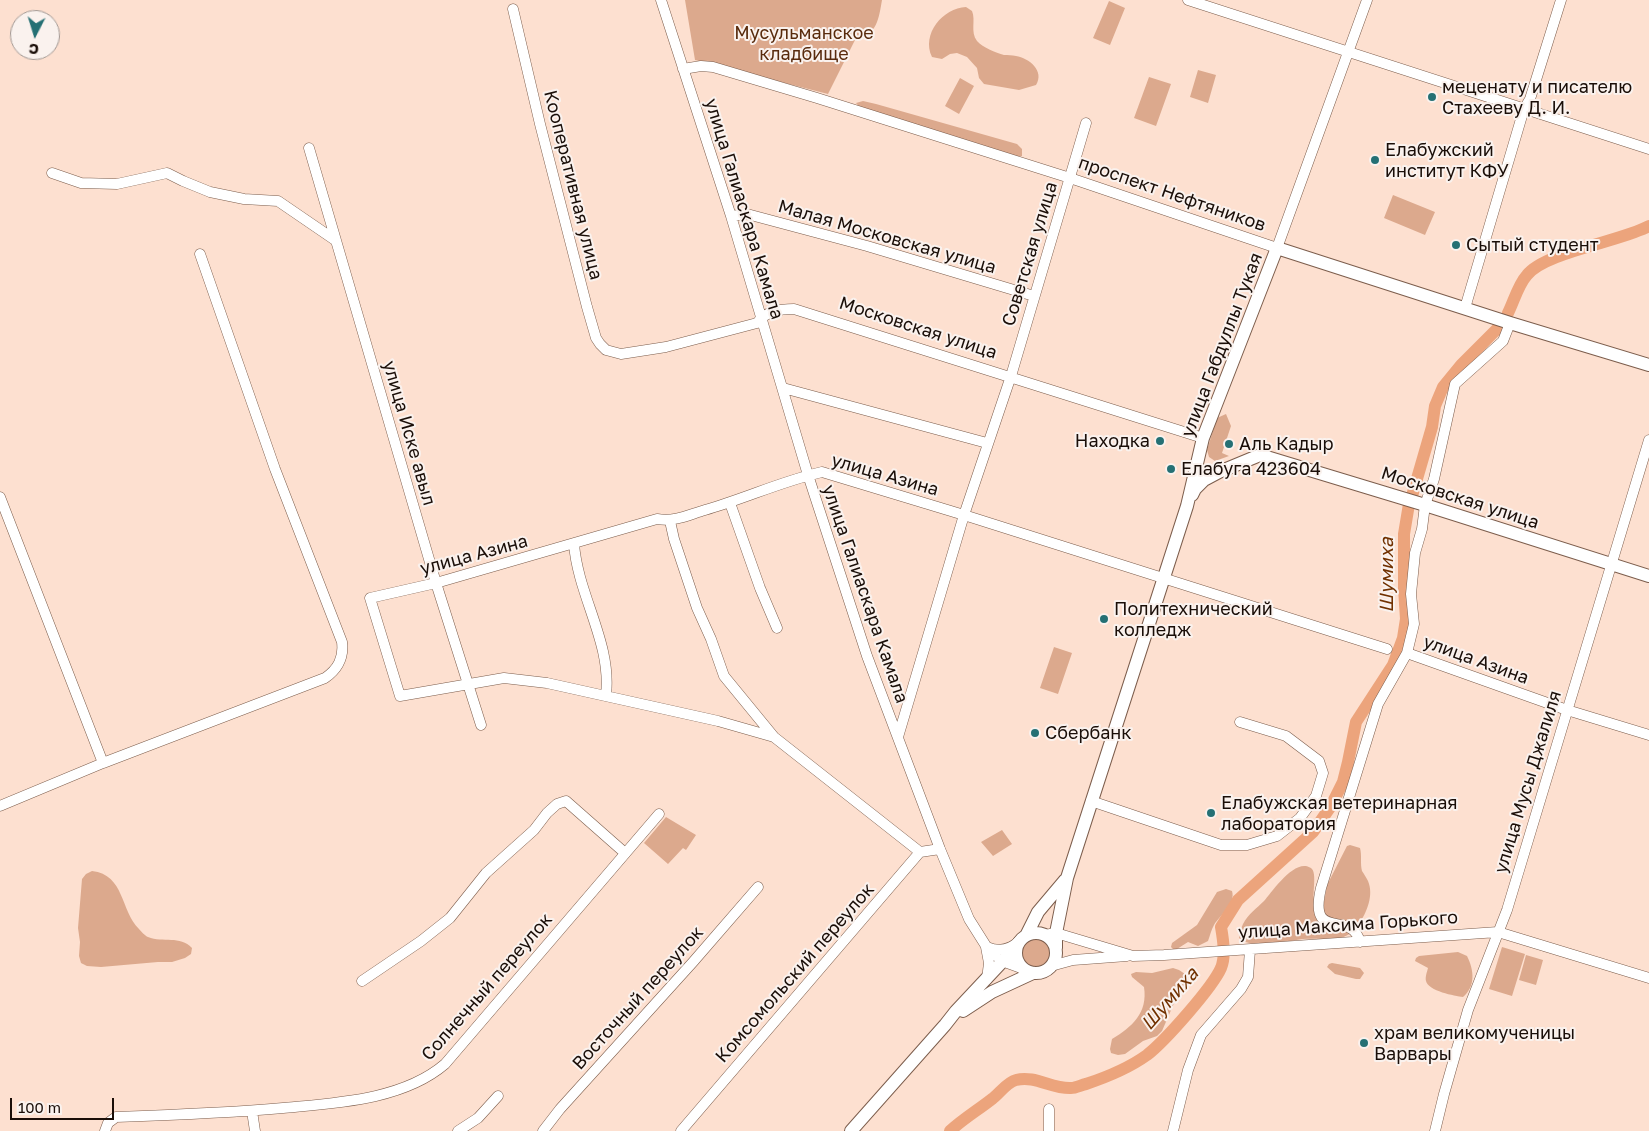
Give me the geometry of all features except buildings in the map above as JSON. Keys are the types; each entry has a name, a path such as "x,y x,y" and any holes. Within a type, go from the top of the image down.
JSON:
{"main road":[{"name":"проспект Нефтяников","path":"1277,248 1510,323 1649,365"},
{"name":"улица Габдуллы Тукая","path":"1050,934 1187,506 1203,438 1277,248"},
{"path":"1200,452 1201,464 1208,469 1219,472"},
{"name":"Московская улица","path":"1219,472 1260,455 1425,504 1649,576"},
{"path":"1187,506 1195,489 1204,480 1219,472"},
{"name":"улица Габдуллы Тукая","path":"1021,941 1038,912 1067,878"},
{"name":"улица Максима Горького","path":"1021,941 1039,933 1050,934"},
{"path":"945,1025 973,1004 1029,971 1046,970 1052,966 1056,957 1056,948 1050,934"},
{"path":"851,1131 956,1011 1021,941"},
{"path":"1021,941 1017,960 1029,971"}],"street":[{"name":"улица Галиаскара Камала","path":"661,0 731,216 808,475 867,656 940,849 969,918 986,946 1002,962 1029,971"},
{"path":"1188,0 1649,149"},
{"name":"улица Габдуллы Тукая","path":"1277,248 1367,0"},
{"path":"1465,308 1524,109 1530,99 1561,0"},
{"name":"Кооперативная улица","path":"513,9 540,124 596,338 606,350 621,354"},
{"name":"проспект Нефтяников","path":"683,69 701,66 713,67 817,98 1070,178 1277,248"},
{"name":"Советская улица","path":"898,737 964,515 1011,376 1086,123"},
{"name":"улица Иске авыл","path":"310,148 436,584 481,725"},
{"path":"52,173 81,183 117,184 167,173 210,192 244,199 278,201 336,240"},
{"name":"Малая Московская улица","path":"731,216 747,214 756,216 867,246 1034,296"},
{"path":"0,806 103,763 325,678 337,667 342,656 342,642 275,469 200,254"},
{"name":"Московская улица","path":"621,354 666,347 713,336 757,323 767,313 784,309 803,310 1203,438"},
{"path":"1360,942 1356,933 1351,928 1321,918 1318,912 1319,900 1378,704 1407,653 1414,624 1411,594 1415,552 1455,384 1503,341 1510,323"},
{"path":"783,388 987,443"},
{"name":"улица Мусы Джалиля","path":"1435,1131 1468,1010 1507,910 1649,440"},
{"name":"улица Азина","path":"468,684 400,696 370,598 436,584 657,519 670,521 822,472 964,515 1386,650"},
{"path":"0,498 103,763"},
{"path":"730,503 760,588 777,628"},
{"path":"670,521 674,539 697,608 711,639 724,676 774,737 920,852 940,849"},
{"path":"574,544 577,564 607,666 606,696"},
{"name":"улица Азина","path":"1407,653 1566,710 1649,735"},
{"path":"468,684 504,678 547,683 718,721 774,737"},
{"path":"1091,801 1220,845 1247,845 1277,836 1300,818 1316,796 1323,773 1319,761 1286,736 1240,722"},
{"path":"362,981 421,942 450,918 486,873 534,830 547,813 557,804 566,801 625,853"},
{"name":"Солнечный переулок","path":"105,1131 108,1123 116,1117 218,1114 336,1103 402,1088 434,1073 445,1064 659,814"},
{"name":"Комсомольский переулок","path":"681,1131 920,852"},
{"name":"Восточный переулок","path":"543,1131 560,1109 758,887"},
{"name":"улица Максима Горького","path":"1050,934 1134,956 1250,950 1498,932 1649,978"},
{"path":"986,946 994,950 1003,950 1021,941"},
{"path":"986,946 989,963 987,979"},
{"path":"1173,1131 1188,1070 1201,1035 1241,989 1248,978 1250,950"},
{"path":"1052,966 1073,960 1134,956"},
{"path":"458,1131 478,1118 498,1096"},
{"path":"1049,1109 1049,1131"},
{"path":"252,1110 255,1131"}],"green space":[{"name":"Мусульманское кладбище","path":"685,0 882,0 876,25 868,34 856,38 828,94 695,60"},
{"path":"1109,1 1125,8 1110,45 1093,38"},
{"path":"966,7 972,11 974,34 977,41 993,51 1026,59 1037,70 1038,80 1036,85 1019,90 984,84 979,78 977,68 967,57 957,53 950,54 942,59 932,57 929,40 936,24 949,12 957,8"},
{"path":"1198,70 1216,75 1208,103 1190,97"},
{"path":"1149,77 1171,84 1156,126 1134,118"},
{"path":"960,78 974,86 959,114 945,106"},
{"path":"863,101 1017,144 1022,149 1022,156 1015,157 860,108 856,103"},
{"path":"1393,195 1435,212 1425,235 1384,218"},
{"path":"1226,414 1231,426 1222,453 1229,456 1215,461 1209,457 1207,450 1217,418"},
{"path":"1054,647 1072,653 1058,694 1040,688"},
{"path":"666,817 696,835 686,850 683,848 668,864 644,843"},
{"path":"1002,830 1012,844 993,856 981,842"},
{"path":"1347,846 1360,848 1362,871 1370,886 1370,898 1365,914 1358,926 1351,932 1341,938 1303,939 1270,944 1252,944 1239,938 1247,917 1264,901 1284,877 1298,867 1305,866 1313,871 1315,905 1322,905 1327,885"},
{"path":"92,871 103,874 111,879 121,894 133,921 146,936 154,939 177,940 187,944 192,948 191,954 172,962 101,967 87,966 81,963 78,928 82,879"},
{"path":"1226,889 1232,891 1232,900 1214,925 1208,941 1198,946 1188,942 1177,949 1173,949 1171,947 1172,943 1197,925 1217,892"},
{"path":"1036,938 1047,942 1051,953 1047,964 1036,968 1025,964 1021,953 1025,942"},
{"path":"1502,947 1525,954 1512,996 1489,989"},
{"path":"1458,952 1467,956 1472,972 1472,983 1463,997 1442,992 1428,985 1426,976 1428,968 1415,961 1419,956"},
{"path":"1526,955 1543,960 1536,985 1519,980"},
{"path":"1332,963 1360,968 1364,973 1360,979 1335,974 1327,967"},
{"path":"1173,968 1185,974 1186,982 1175,1001 1162,1031 1157,1036 1143,1041 1125,1054 1111,1053 1112,1039 1132,1024 1141,1012 1144,1004 1144,987 1131,974 1136,972 1152,973"}],"waterway":[{"name":"Шумиха","path":"1508,313 1521,283 1536,267 1549,260 1649,226"},
{"name":"Шумиха","path":"1412,496 1432,427 1435,406 1443,387 1461,365 1500,326"},
{"name":"Шумиха","path":"950,1131 1013,1081 1030,1079 1064,1088 1073,1088 1118,1072 1133,1064 1147,1055 1165,1038 1208,988 1223,963 1224,948 1221,927 1238,900 1313,832 1331,806 1343,782 1356,722 1393,665 1403,638 1406,619 1404,534 1409,504"}],"place":[{"name":"меценату и писателю Стахееву Д. И.","path":"1432,97"},
{"name":"Елабужский институт КФУ","path":"1375,160"},
{"name":"Сытый студент","path":"1456,245"},
{"name":"Находка","path":"1160,441"},
{"name":"Аль Кадыр","path":"1229,444"},
{"name":"Елабуга 423604","path":"1171,469"},
{"name":"Политехнический колледж","path":"1104,619"},
{"name":"Сбербанк","path":"1035,733"},
{"name":"Елабужская ветеринарная лаборатория","path":"1211,813"},
{"name":"храм великомученицы Варвары","path":"1364,1043"}]}
